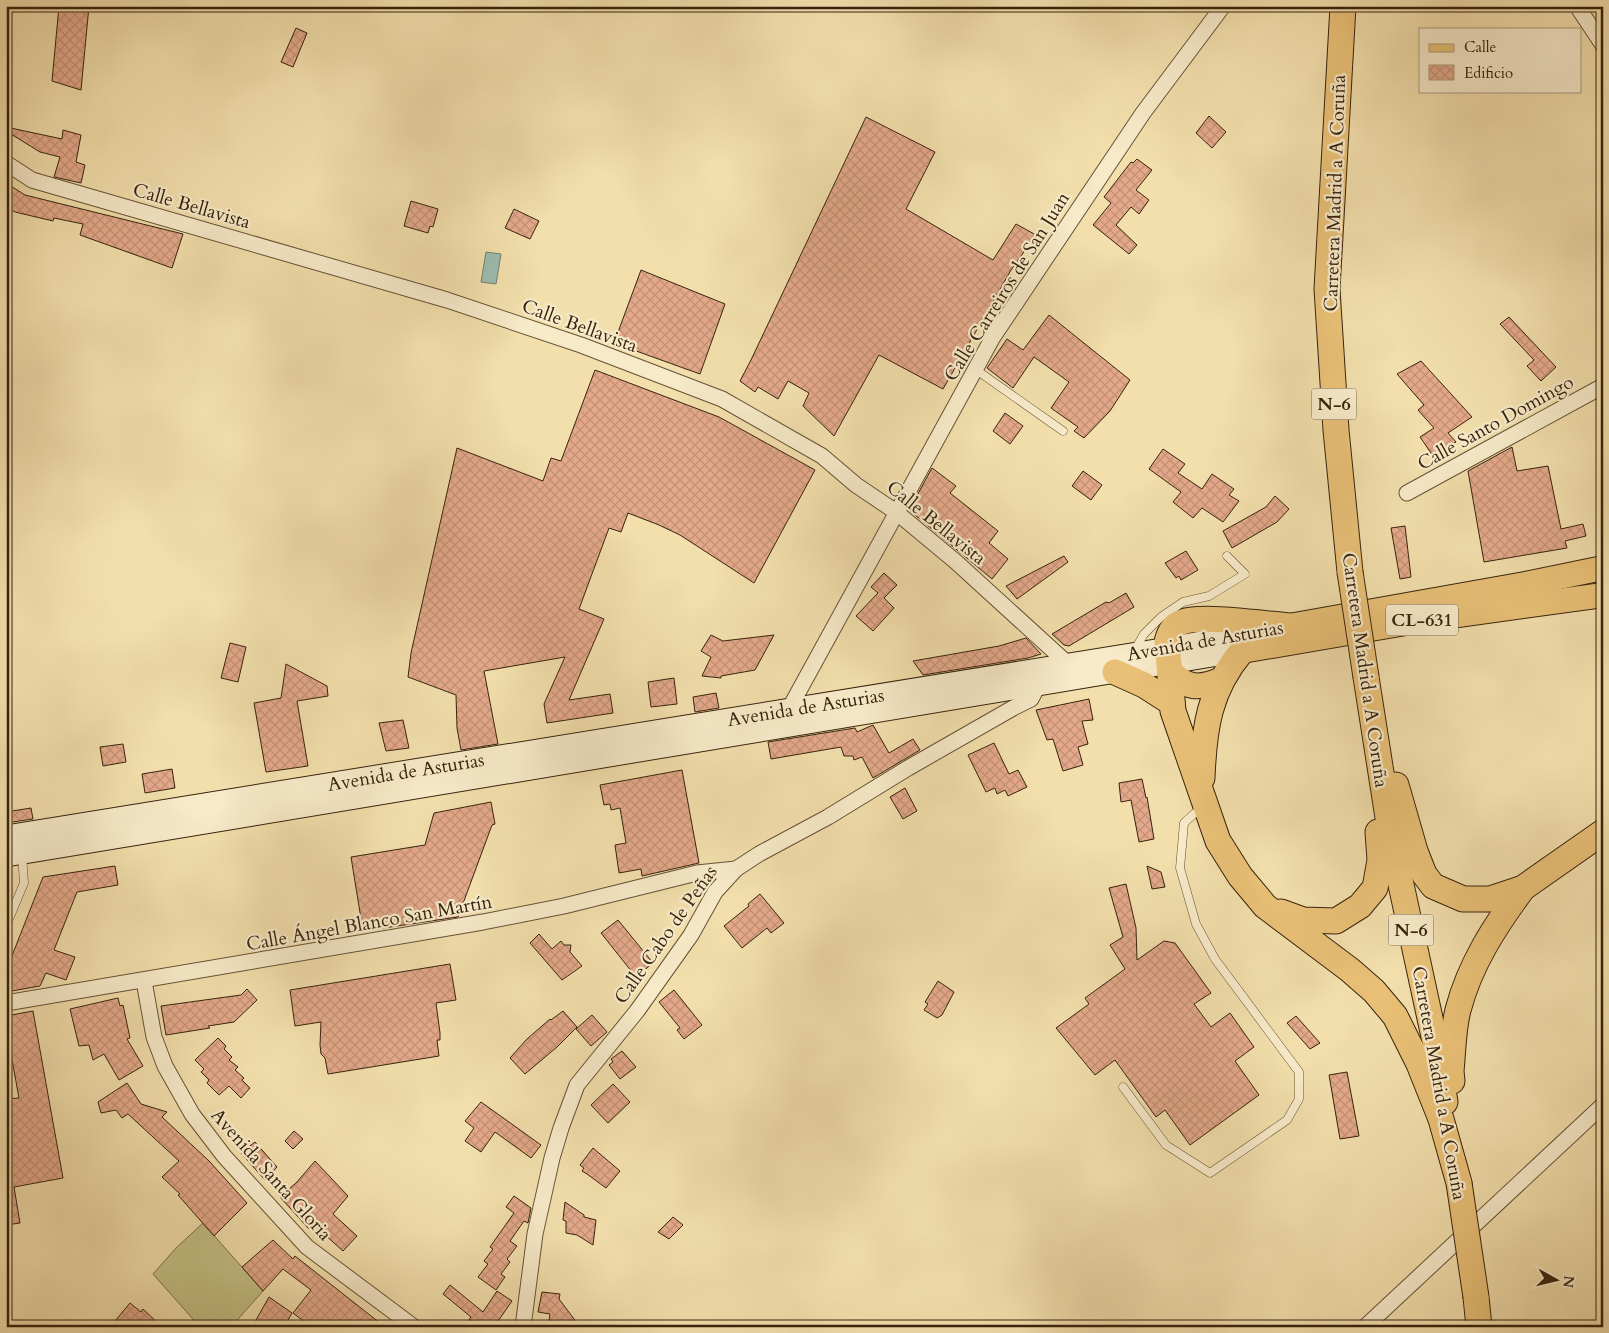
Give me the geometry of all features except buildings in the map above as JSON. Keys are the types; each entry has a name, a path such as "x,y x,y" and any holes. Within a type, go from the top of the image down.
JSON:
{"highway":[{"name":"Carretera Madrid a A Coruña","path":"1343,6 1327,289 1336,430 1350,572 1392,843 1436,1046 1459,1183 1479,1327"},
{"path":"1289,626 1211,620 1186,620 1175,625 1168,638 1172,703 1218,841 1228,860 1265,906 1350,970 1374,991 1396,1016 1419,1064 1441,1119 1459,1183"},
{"path":"1204,800 1206,730 1210,711 1221,680 1242,650"},
{"path":"1169,661 1183,684 1206,686 1221,680"},
{"path":"1115,672 1144,685 1172,703"},
{"path":"1366,677 1415,851 1424,874 1432,886 1463,899 1490,900 1523,888 1603,832"},
{"path":"1265,906 1303,920 1336,921 1360,906 1375,888 1380,860 1368,738 1366,677"},
{"path":"1459,1183 1451,1071 1457,1011 1474,965 1496,925 1523,888"}],"main road":[{"name":"Avenida de Asturias","path":"1289,626 1525,584 1603,568"},
{"name":"Avenida de Asturias","path":"14,855 1115,672 1169,661 1429,619 1603,595"},
{"name":"Avenida de Asturias","path":"6,836 1132,653 1169,661"}],"street":[{"name":"Calle Carreiros de San Juan","path":"789,709 993,337 1143,112 1223,6"},
{"path":"1577,6 1603,44"},
{"name":"Calle Bellavista","path":"6,163 32,180 447,300 581,345 722,399 822,456 856,485 896,512 955,561 1068,664"},
{"name":"Calle Santo Domingo","path":"1407,493 1603,386"},
{"name":"Calle Cabo de Peñas","path":"523,1327 537,1224 552,1158 577,1085 637,1010 691,935 715,892 736,869 759,854 836,812 908,768 1031,699 1039,684"},
{"name":"Calle Ángel Blanco San Martín","path":"6,1004 483,922 564,906 697,873 736,869"},
{"name":"Avenida Santa Gloria","path":"144,981 154,1037 166,1066 192,1114 224,1156 307,1247 414,1327"},
{"path":"1366,1327 1603,1105"}],"lane":[{"path":"975,369 1063,431"},
{"path":"1132,653 1144,634 1160,617 1183,602 1209,596 1245,574 1227,556"},
{"path":"1123,1086 1166,1145 1210,1173 1287,1120 1300,1099 1299,1072 1215,959 1196,924 1180,868 1184,823 1195,813 1204,800"},
{"path":"6,926 24,883 14,855"}],"shaded area":[{"path":"486,252 501,254 496,284 481,282"},
{"path":"203,1223 263,1291 231,1327 200,1327 153,1274 176,1248"}]}
